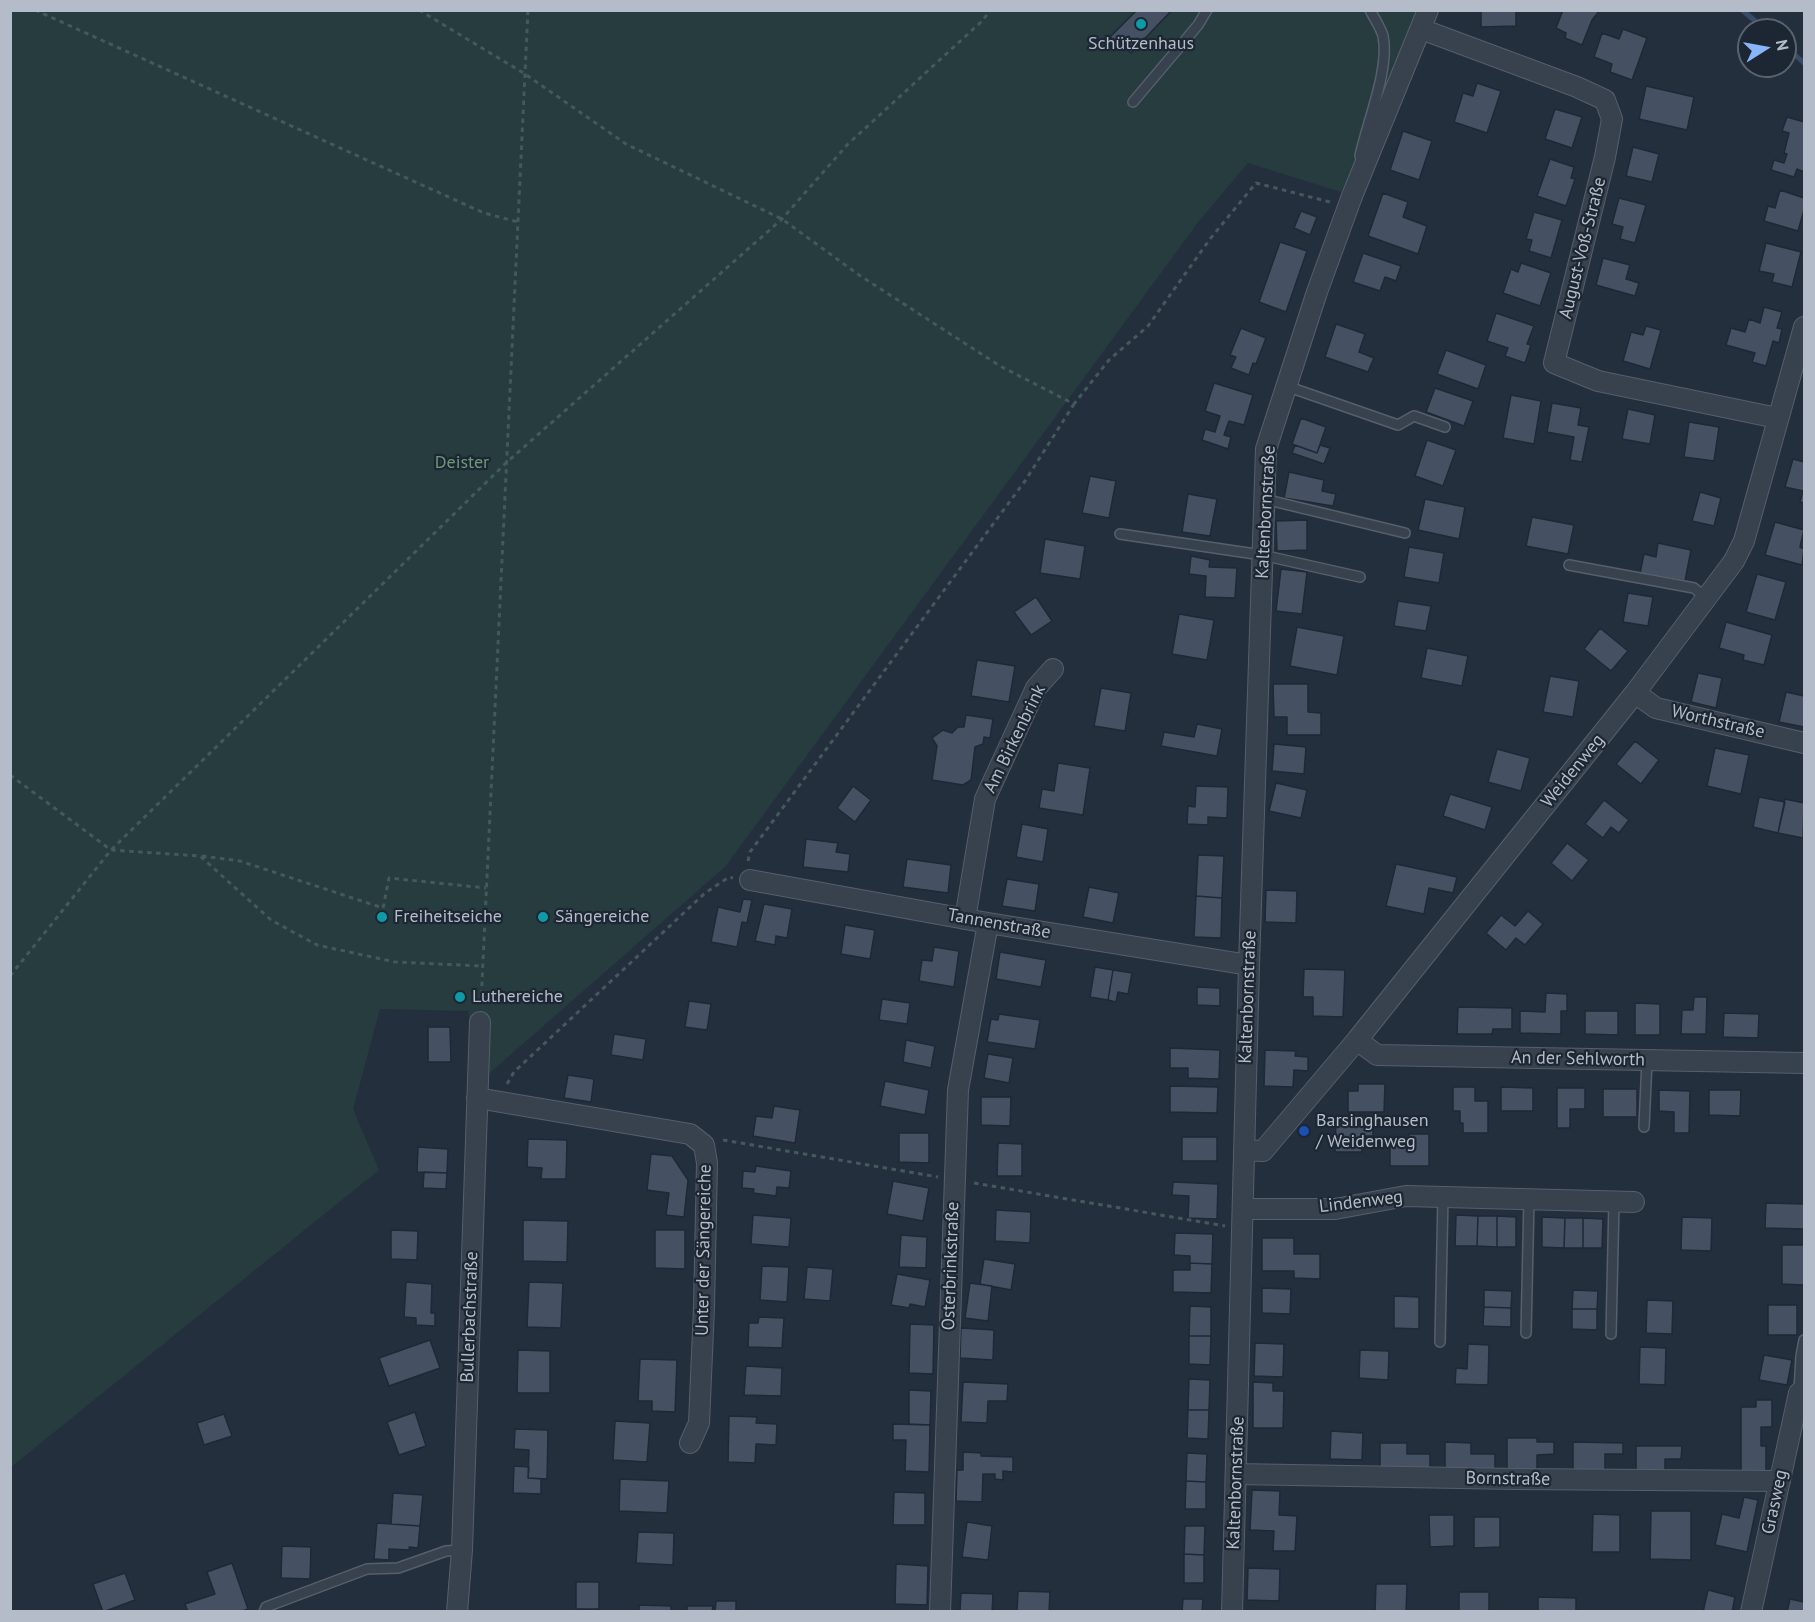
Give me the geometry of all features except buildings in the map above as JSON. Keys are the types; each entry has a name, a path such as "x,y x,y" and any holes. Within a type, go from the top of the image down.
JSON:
{"street":[{"name":"Kaltenbornstraße","path":"1232,1611 1249,965 1266,449 1317,292 1350,201 1424,20"},
{"name":"August-Voß-Straße","path":"1424,20 1605,99 1612,119 1605,157 1554,363 1598,381 1777,418"},
{"name":"Weidenweg","path":"1244,1150 1263,1151 1357,1040 1635,693 1734,561 1744,541 1777,418 1799,364 1804,327"},
{"name":"Am Birkenbrink","path":"965,919 985,799 1036,688 1053,669"},
{"name":"Worthstraße","path":"1635,693 1656,708 1804,742"},
{"name":"Tannenstraße","path":"750,880 988,923 1249,965"},
{"name":"Osterbrinkstraße","path":"940,1611 958,1090 988,923"},
{"name":"Bullerbachstraße","path":"457,1611 487,1099 480,1022"},
{"name":"An der Sehlworth","path":"1357,1040 1377,1055 1804,1063"},
{"name":"Unter der Sängereiche","path":"487,1099 690,1134 704,1145 706,1163 704,1307 699,1423 690,1443"},
{"name":"Lindenweg","path":"1243,1209 1335,1209 1406,1196 1624,1202"},
{"name":"Grasweg","path":"1751,1611 1802,1391"},
{"name":"Bornstraße","path":"1236,1474 1780,1481"}],"lane":[{"path":"1133,102 1198,25 1207,10"},
{"path":"1350,201 1383,62 1383,36 1370,10"},
{"path":"1286,386 1398,425 1414,416 1445,427"},
{"path":"1264,500 1406,533"},
{"path":"1119,534 1262,555 1360,577"},
{"path":"1569,565 1694,588 1706,598"},
{"path":"1644,1127 1647,1060"},
{"path":"1440,1342 1443,1196"},
{"path":"1526,1333 1529,1199"},
{"name":"Lindenweg","path":"1611,1334 1624,1202"},
{"name":"Grasweg","path":"1802,1391 1801,1356 1804,1340"},
{"path":"264,1611 266,1607 367,1569 399,1568 446,1551 462,1550"}],"path":[{"path":"35,10 484,213 518,222"},
{"path":"419,10 525,74 626,144 782,219 859,275 1000,366 1074,404"},
{"path":"480,1022 528,10"},
{"path":"10,976 111,850 507,462 782,219 847,145 910,89 991,10"},
{"path":"487,1099 705,893 729,877 750,880 746,867 750,852 1025,480 1074,404 1109,360 1148,326 1210,239 1256,183 1350,201"},
{"path":"10,775 111,850 240,861 383,908 389,878 486,888"},
{"path":"200,856 271,920 317,945 395,962 482,966"},
{"path":"704,1145 717,1139 725,1140 1243,1229"}],"green space":[{"name":"Deister","path":"11,11 1420,11 1374,127 1341,192 1248,163 1199,221 725,867 468,1092 469,1011 380,1009 353,1109 379,1170 11,1467"}],"waterway":[{"path":"1742,10 1752,18"},
{"path":"1797,57 1804,63"}],"place":[{"name":"Schützenhaus","path":"1141,24"},
{"name":"Freiheitseiche","path":"382,917"},
{"name":"Sängereiche","path":"543,917"},
{"name":"Luthereiche","path":"460,997"},
{"name":"Barsinghausen / Weidenweg","path":"1304,1131"}]}
